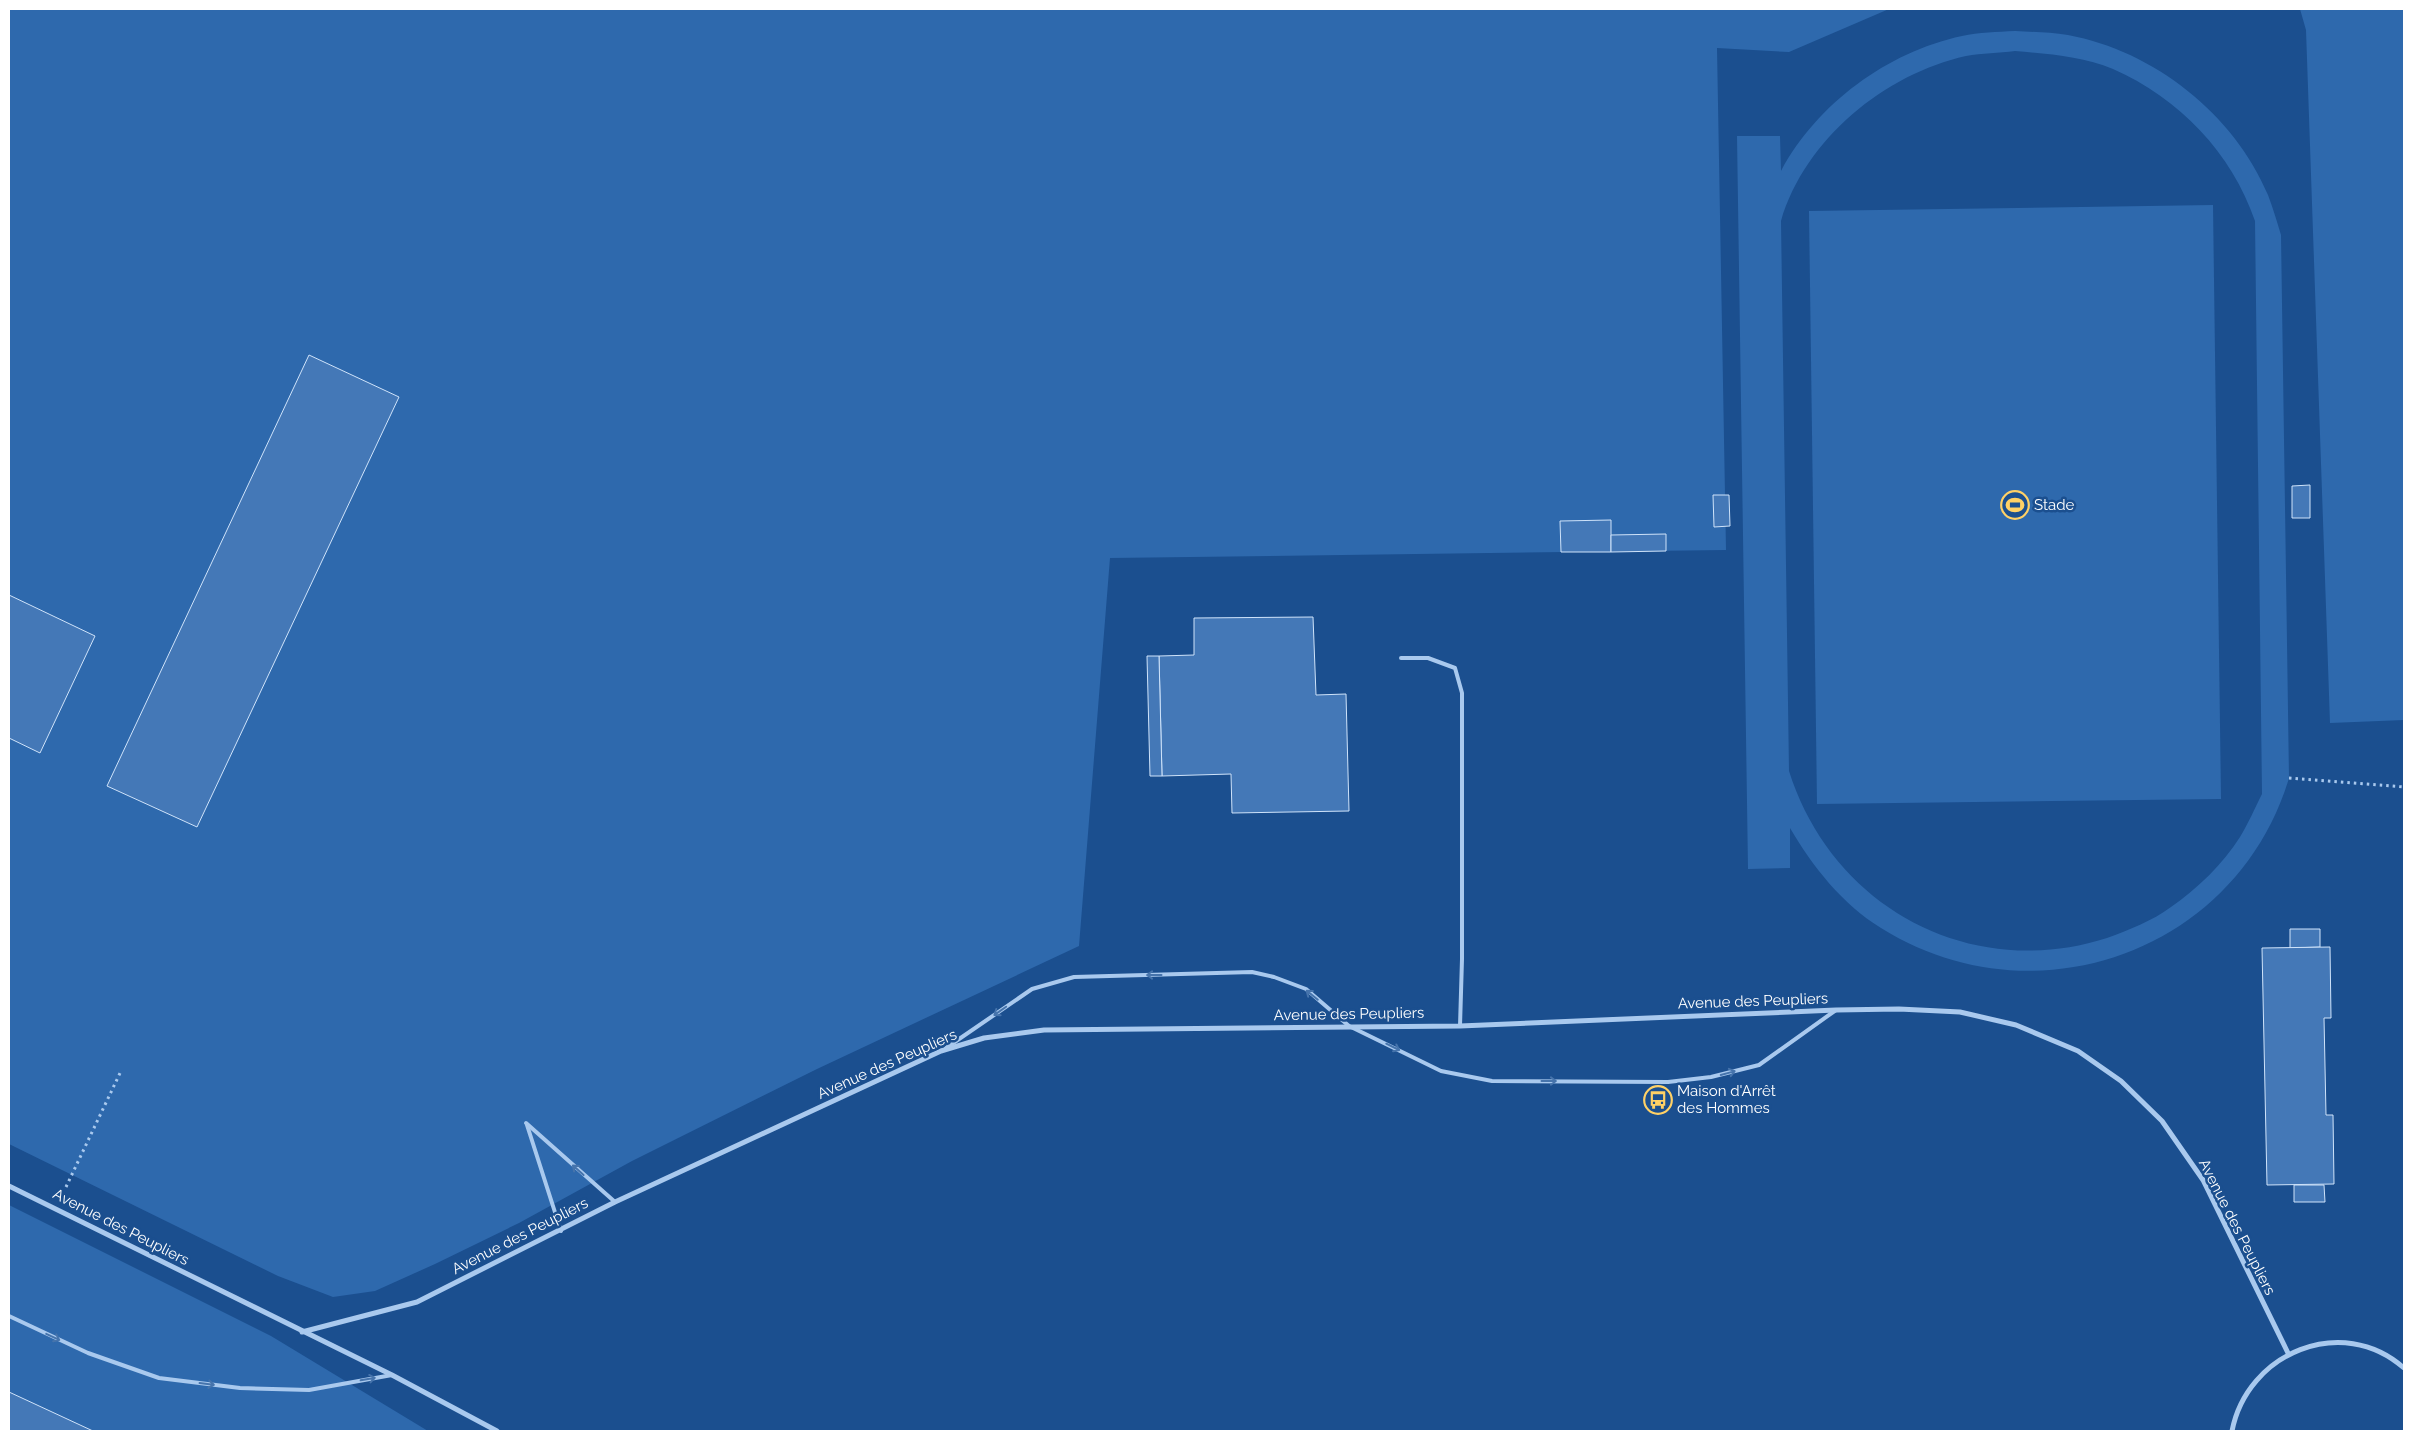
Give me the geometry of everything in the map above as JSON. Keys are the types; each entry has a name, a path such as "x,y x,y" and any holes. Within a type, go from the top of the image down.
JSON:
{"street":[{"name":"Avenue des Peupliers","path":"302,1332 418,1302 561,1231 614,1202 941,1051 984,1038 1044,1030 1460,1026 1899,1009 1960,1012 2016,1025 2078,1051 2121,1081 2162,1121 2203,1180 2288,1353"},
{"name":"Avenue des Peupliers","path":"9,1186 392,1375 498,1431"},
{"path":"2232,1431 2235,1415 2247,1390 2265,1369 2288,1353 2323,1343 2359,1344 2392,1357 2404,1368"}],"lane":[{"path":"1401,658 1428,658 1455,668 1462,693 1462,959 1460,1026"},
{"path":"941,1051 1032,989 1074,977 1252,972 1274,977 1306,989 1350,1026 1441,1071 1492,1081 1668,1082 1711,1077 1759,1065 1836,1010"},
{"path":"561,1231 526,1123 614,1202"},
{"path":"9,1316 88,1353 159,1378 240,1388 309,1390 392,1375"}],"path":[{"path":"2288,778 2404,787"},
{"path":"56,1208 121,1071"}],"shaded area":[{"path":"9,9 1889,9 1789,52 1717,48 1726,550 1110,558 1079,946 817,1069 632,1161 519,1223 435,1264 375,1291 333,1297 278,1276 9,1144"},
{"path":"2300,9 2404,9 2404,720 2330,723 2306,30"},
{"path":"2015,31 2061,34 2100,43 2131,55 2160,71 2188,91 2212,113 2234,138 2253,166 2268,195 2281,235 2289,778 2263,838 2225,888 2177,927 2123,954 2064,969 2002,970 1940,956 1881,928 1854,908 1830,884 1808,857 1790,828 1790,868 1748,869 1737,136 1780,136 1781,171 1796,147 1834,103 1857,84 1881,68 1907,54 1934,44 1968,35","holes":["2015,51 2065,56 2089,61 2113,69 2160,95 2200,130 2217,151 2245,196 2255,221 2262,794 2243,832 2226,857 2200,884 2156,917 2107,938 2056,949 2006,950 1958,940 1913,922 1872,895 1838,861 1809,819 1789,771 1781,221 1793,191 1809,163 1852,114 1878,94 1906,78 1936,65 1966,56"]},
{"name":"Stade","path":"2213,205 2221,799 1817,804 1809,211"},
{"path":"9,1205 271,1336 428,1431 9,1431"}],"building":[{"path":"309,355 399,397 197,827 107,786"},
{"path":"2310,485 2310,518 2292,518 2292,486"},
{"path":"1713,495 1729,495 1730,526 1714,527"},
{"path":"1611,520 1611,552 1561,552 1560,521"},
{"path":"1666,534 1666,551 1611,552 1611,535"},
{"path":"9,595 95,636 40,753 9,738"},
{"path":"1313,617 1316,695 1346,694 1349,811 1232,813 1231,774 1162,776 1159,656 1194,655 1194,618"},
{"path":"1147,656 1159,656 1162,776 1150,776"},
{"path":"2290,929 2320,929 2320,947 2290,948"},
{"path":"2330,947 2331,1018 2324,1018 2326,1115 2333,1115 2334,1184 2267,1185 2262,948"},
{"path":"2294,1185 2324,1185 2325,1202 2294,1202"},
{"path":"9,1392 93,1431 9,1431"}],"place":[{"name":"Stade","path":"2015,505"},
{"name":"Maison d'Arrêt des Hommes","path":"1658,1100"}]}
